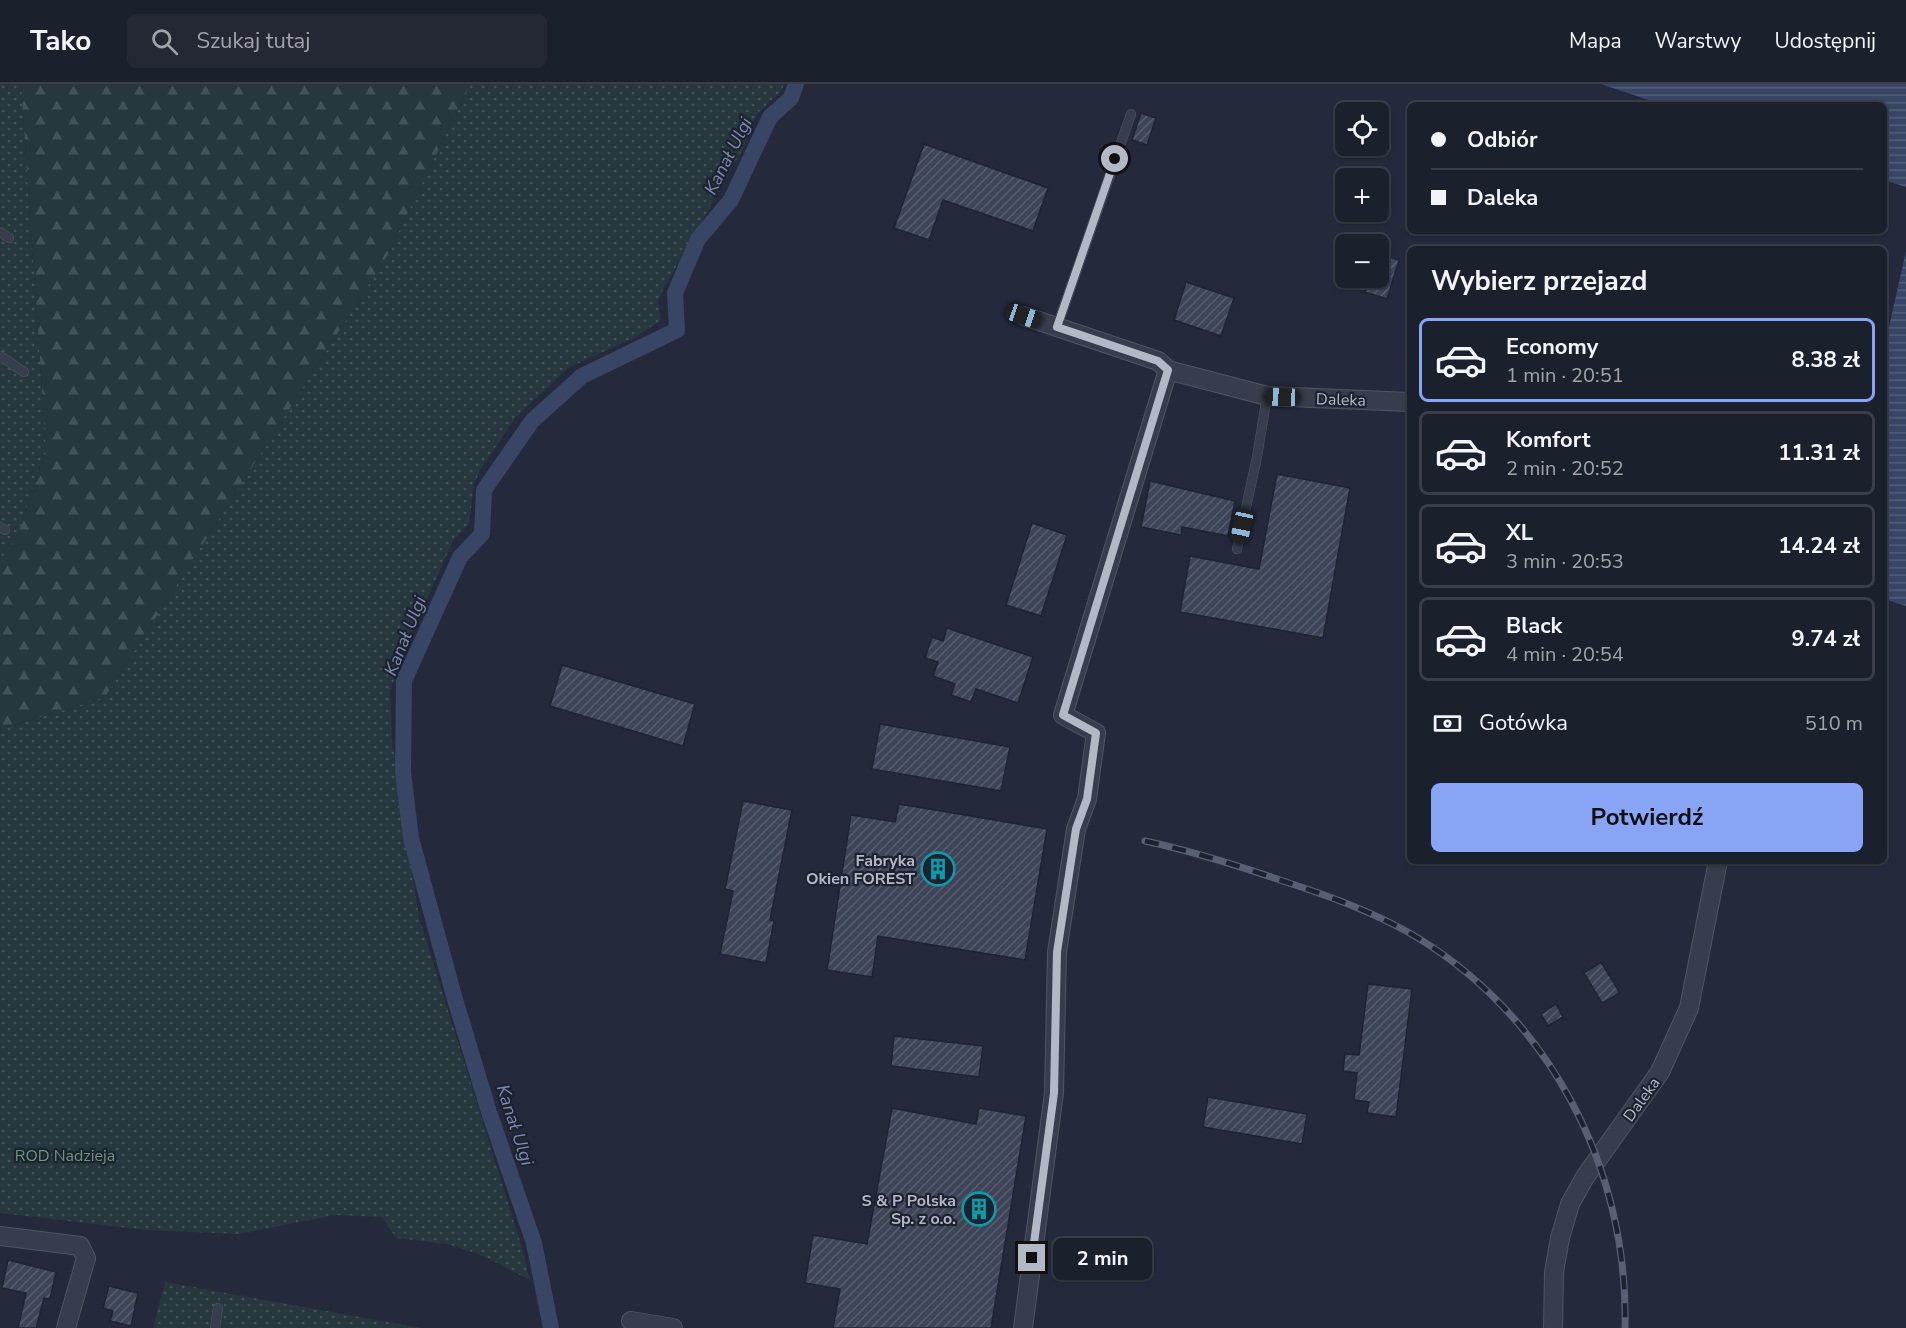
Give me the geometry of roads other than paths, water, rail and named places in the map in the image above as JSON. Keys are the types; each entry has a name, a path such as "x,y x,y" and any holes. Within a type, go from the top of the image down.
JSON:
{"street":[{"name":"Daleka","path":"1024,316 1158,361 1168,370 1268,396 1407,402"},
{"path":"1023,1328 1054,1093 1057,952 1076,829 1087,799 1096,733 1063,715 1168,370"},
{"name":"Daleka","path":"1553,1328 1554,1272 1560,1238 1570,1204 1585,1177 1660,1072 1689,1008 1717,864"},
{"path":"0,1236 80,1246 86,1258 66,1328"},
{"path":"631,1321 673,1328"}],"lane":[{"path":"1057,327 1131,114"},
{"path":"0,357 24,372"},
{"path":"1237,549 1268,396"},
{"path":"215,1328 219,1308"}],"water":[{"path":"1601,84 1906,84 1906,187 1887,181 1887,102 1654,102"},
{"path":"1906,251 1906,606 1887,600 1887,336"}],"waterway":[{"name":"Kanał Ulgi","path":"551,1328 534,1243 489,1112 454,996 411,838 403,772 404,681 460,557 482,534 484,490 532,421 582,376 677,330 675,293 698,239 731,200 770,117 791,98 796,84"}],"railway":[{"path":"1145,841 1247,869 1360,909 1406,931 1456,964 1501,1004 1539,1050 1570,1099 1595,1153 1612,1210 1623,1268 1625,1328"}],"place":[{"name":"Fabryka Okien FOREST","path":"938,869"},
{"name":"S & P Polska Sp. z o.o.","path":"979,1209"}],"park label":[{"name":"ROD Nadzieja","path":"65,1155"}]}
